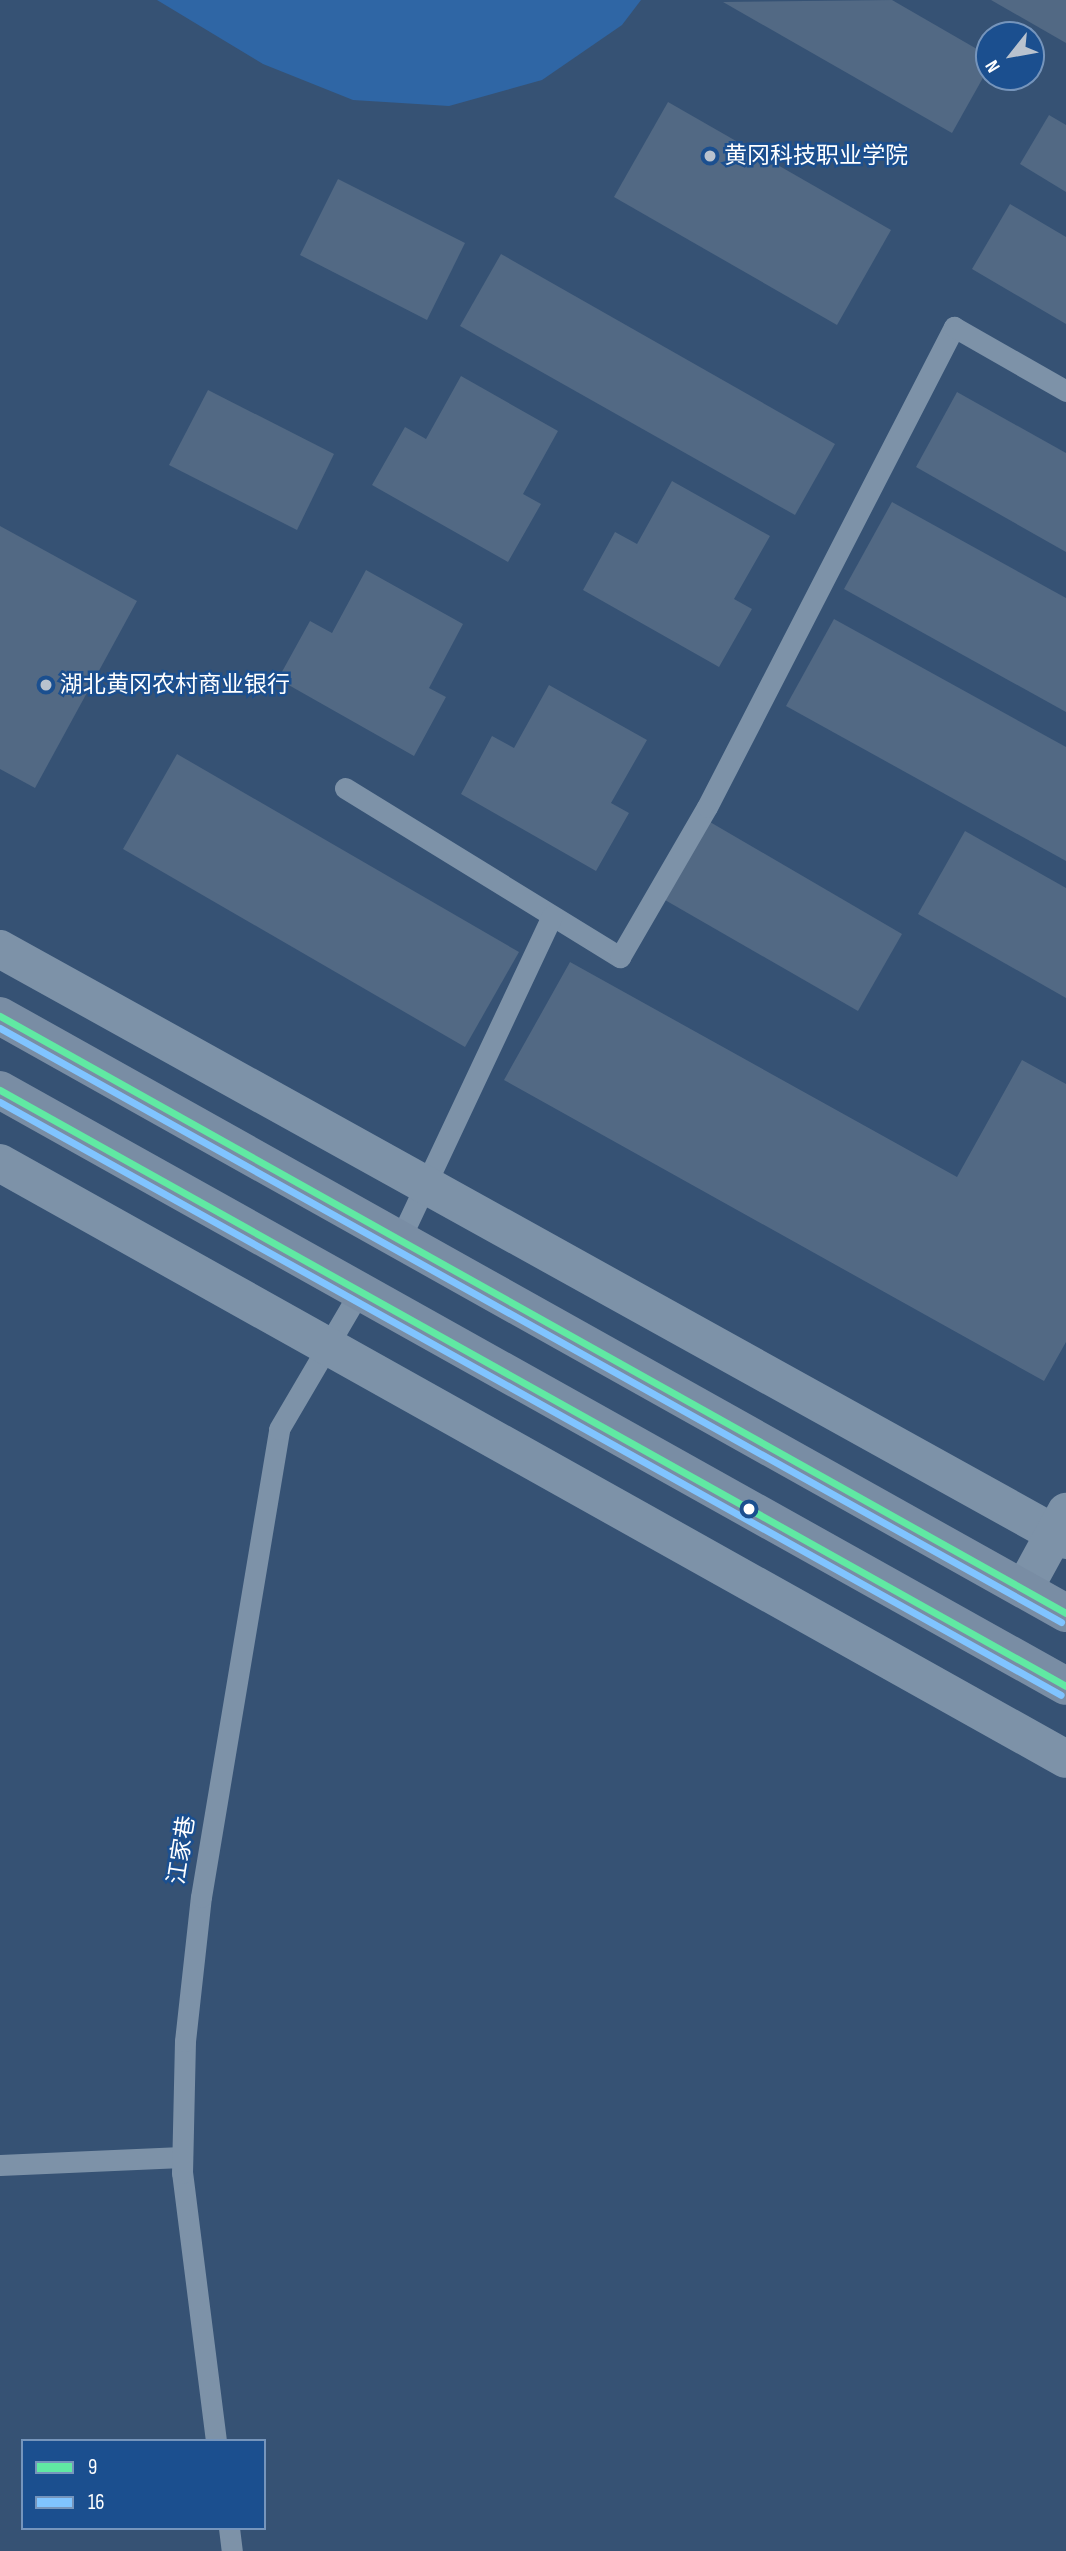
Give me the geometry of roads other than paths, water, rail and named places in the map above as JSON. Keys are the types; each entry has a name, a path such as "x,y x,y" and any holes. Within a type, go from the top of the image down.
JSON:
{"main road":[{"path":"0,1016 1066,1613"},
{"path":"0,1090 1066,1686"}],"street":[{"path":"0,949 426,1185 1062,1528 1024,1589"},
{"path":"0,1163 1066,1759"}],"lane":[{"path":"345,788 620,957 707,807 954,327 1066,391"},
{"path":"400,1239 552,916"},
{"name":"江家巷","path":"216,2439 182,2157 185,2041 201,1897 279,1429 360,1291"},
{"path":"0,2165 182,2157"},
{"path":"229,2530 232,2551"}],"place":[{"name":"黄冈科技职业学院","path":"710,156"},
{"name":"湖北黄冈农村商业银行","path":"46,685"}]}
